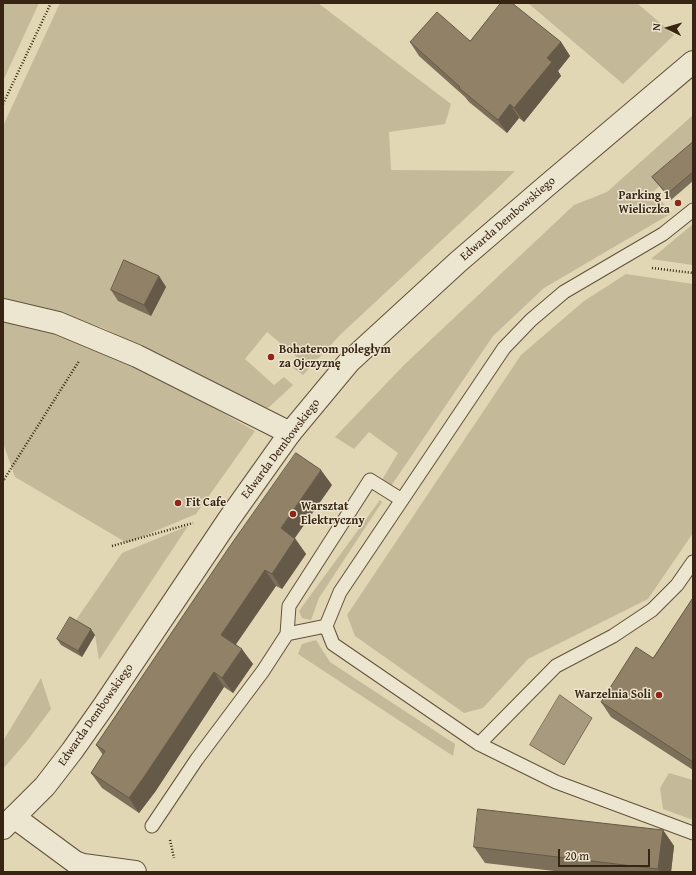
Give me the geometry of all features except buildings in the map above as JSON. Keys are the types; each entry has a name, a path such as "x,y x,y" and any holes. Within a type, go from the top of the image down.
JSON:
{"street":[{"name":"Edwarda Dembowskiego","path":"9,823 45,786 72,751 229,519 290,433 350,362 458,262 693,62"},
{"path":"3,310 58,323 137,356 290,433"},
{"path":"9,823 75,862 83,865 135,872"}],"lane":[{"path":"693,210 663,234 564,292 531,320 504,348 340,592 326,626 333,644 479,744 556,782 693,834"},
{"path":"152,826 198,759 263,671 287,634 289,606 370,480 402,500"},
{"path":"479,744 556,666 612,636 652,610 677,585 693,562"},
{"path":"287,634 326,626"}],"path":[{"path":"3,104 51,3"},
{"path":"3,480 93,338"},
{"path":"112,546 195,522"}],"shaded area":[{"path":"3,3 39,3 3,81"},
{"path":"60,3 318,3 451,104 445,124 389,132 391,170 515,171 340,335 303,375 292,367 299,359 267,332 245,359 274,385 284,377 293,385 267,409 103,328 29,305 3,300 3,126"},
{"path":"528,3 637,3 674,35 623,84"},
{"path":"693,115 693,142 671,160 678,169 653,192 672,213 544,288 493,336 391,486 382,480 398,453 369,432 354,449 335,437 404,365 574,205 607,192"},
{"path":"693,224 693,265 651,259"},
{"path":"626,274 693,284 693,533 648,599 528,659 483,708 464,713 355,636 347,615 521,355 584,301"},
{"path":"3,320 49,331 149,372 255,431 196,514 127,543 15,477 3,443"},
{"path":"380,500 382,502 319,598 311,620 302,618 299,611"},
{"path":"188,526 99,660 95,635 74,623 122,553"},
{"path":"316,640 330,662 455,744 453,756 298,654 302,644"},
{"path":"41,678 51,709 27,741 3,769 3,741"},
{"path":"560,695 592,718 564,765 530,745"},
{"path":"669,773 693,780 693,820 663,809 660,788"}],"place":[{"name":"Parking 1 Wieliczka","path":"678,203"},
{"name":"Bohaterom poległym za Ojczyznę","path":"271,357"},
{"name":"Fit Cafe","path":"178,503"},
{"name":"Warsztat Elektryczny","path":"293,514"},
{"name":"Warzelnia Soli","path":"659,695"}]}
